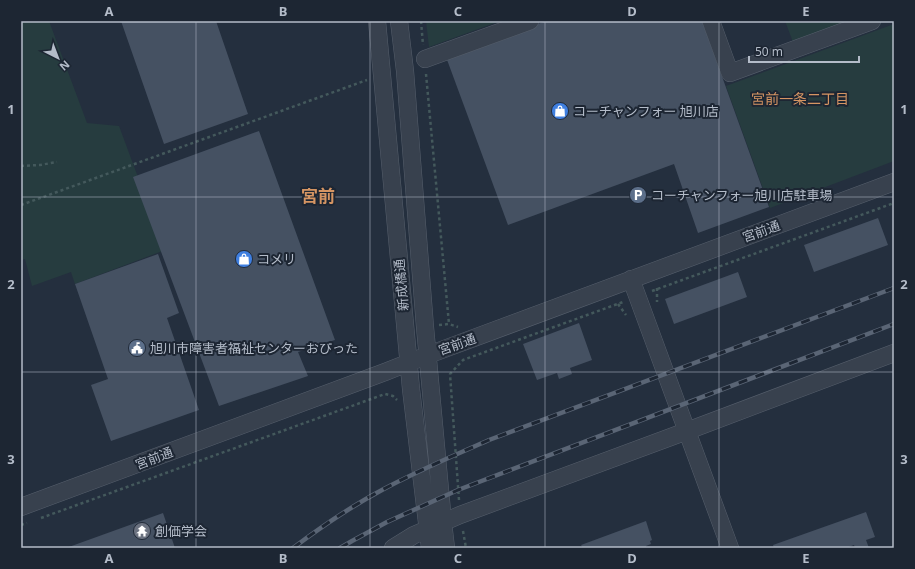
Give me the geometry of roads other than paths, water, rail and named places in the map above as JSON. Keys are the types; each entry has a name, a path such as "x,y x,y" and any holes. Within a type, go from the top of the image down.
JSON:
{"street":[{"name":"新成橋通","path":"377,21 411,389 435,525 446,548"},
{"name":"新成橋通","path":"399,21 406,79 428,355 435,525 430,548"},
{"path":"424,59 530,21"},
{"path":"711,21 730,73 872,21"},
{"name":"宮前通","path":"21,507 894,182"},
{"path":"631,279 730,548"},
{"path":"393,548 414,535 460,514 894,353"}],"railway":[{"path":"293,548 314,532 359,503 395,483 489,440 894,288"},
{"path":"340,548 387,522 458,490 894,324"}],"place":[{"name":"コーチャンフォー 旭川店","path":"560,111"},
{"name":"コーチャンフォー旭川店駐車場","path":"638,195"},
{"name":"コメリ","path":"244,259"},
{"name":"旭川市障害者福祉センターおぴった","path":"137,348"},
{"name":"創価学会","path":"142,531"}],"district":[{"name":"宮前一条二丁目","path":"800,98"},
{"name":"宮前","path":"318,195"}]}
